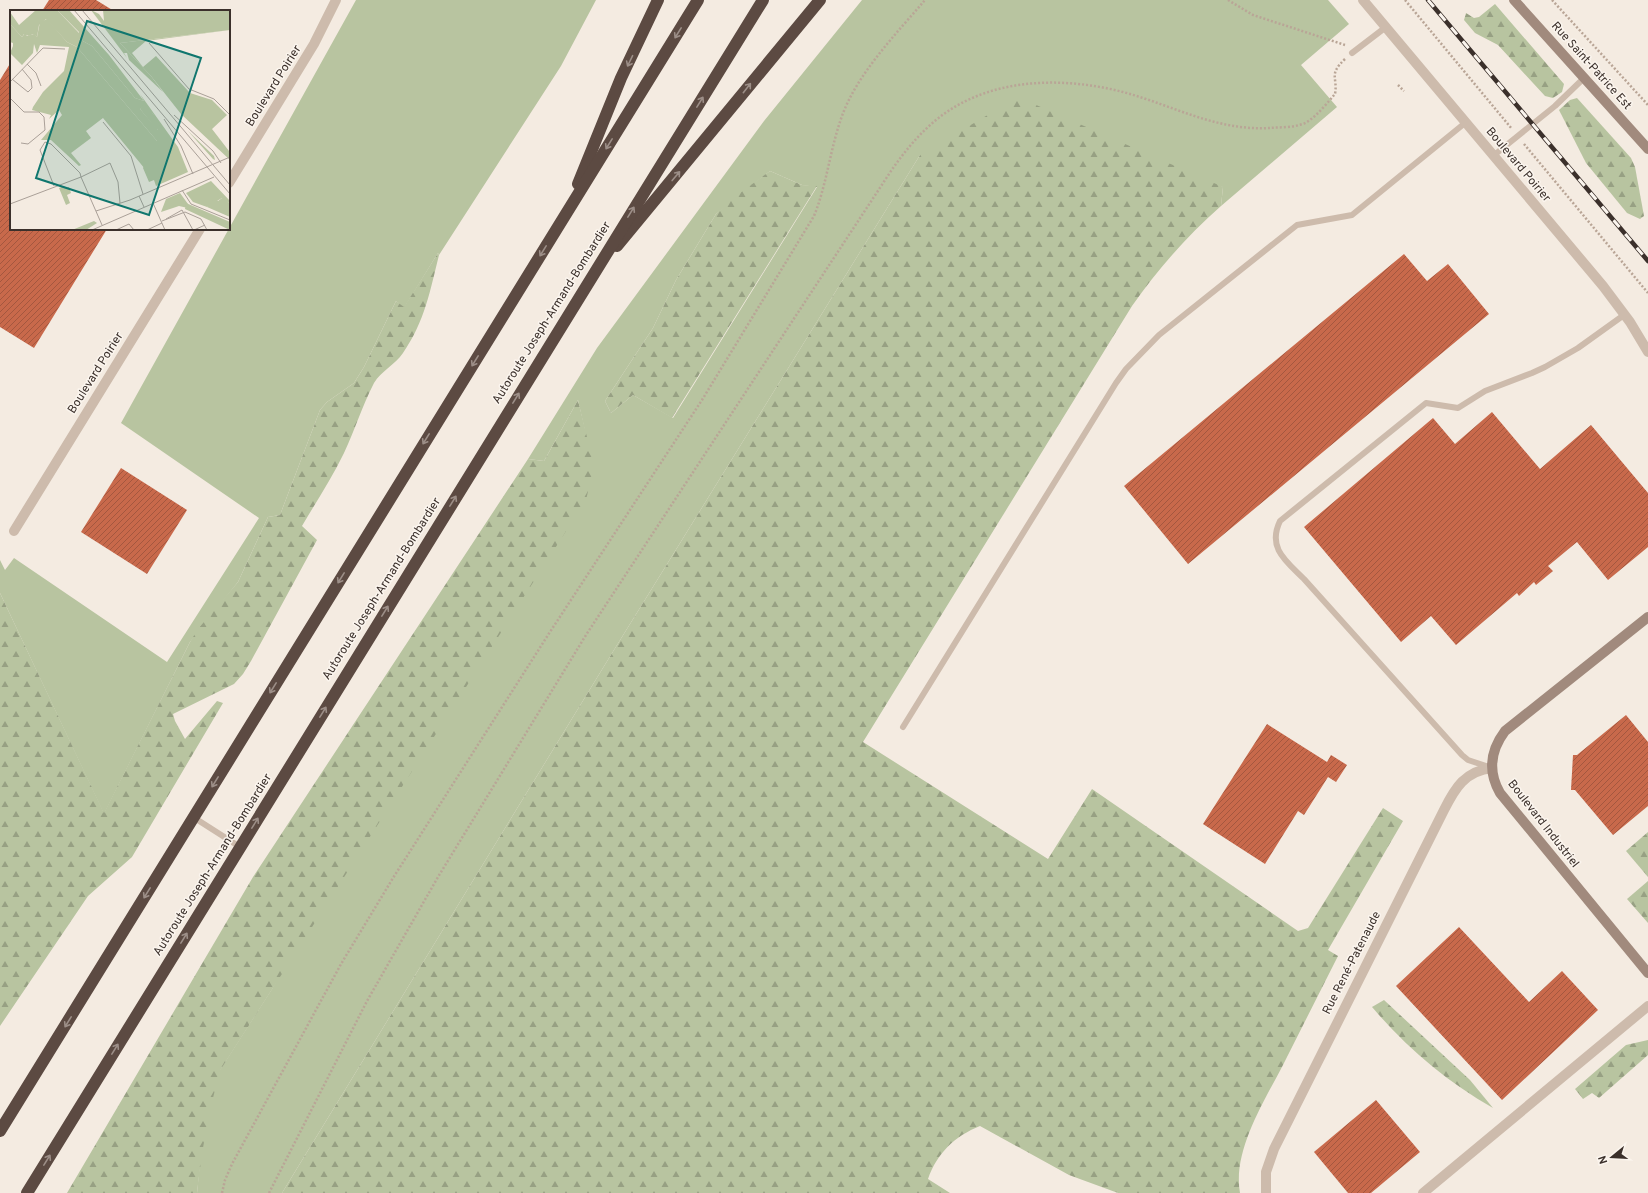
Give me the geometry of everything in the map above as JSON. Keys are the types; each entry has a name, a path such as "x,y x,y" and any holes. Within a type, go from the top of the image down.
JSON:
{"highway":[{"path":"564,218 621,78 658,0"},
{"path":"0,1131 698,0"},
{"name":"Autoroute Joseph-Armand-Bombardier","path":"27,1193 588,281 763,0"},
{"path":"588,281 820,0"}],"street":[{"name":"Boulevard Poirier","path":"230,181 314,44 336,0"},
{"name":"Boulevard Poirier","path":"1363,0 1598,281 1624,315 1648,352"},
{"name":"Rue Saint-Patrice Est","path":"1517,1 1648,149"},
{"name":"Boulevard Poirier","path":"14,531 199,230"},
{"name":"Boulevard Industriel","path":"1648,617 1505,731 1495,748 1492,768 1493,777 1500,793 1648,973"},
{"name":"Rue René-Patenaude","path":"1266,1193 1266,1172 1271,1154 1444,810 1461,781 1475,771 1492,768"},
{"path":"1423,1193 1648,1006"}],"lane":[{"path":"1352,53 1386,27"},
{"path":"1493,156 1555,106 1584,78"},
{"path":"902,727 1116,382 1134,359 1159,335 1297,225 1352,215 1465,123"},
{"path":"1492,768 1468,760 1445,736 1309,585 1284,560 1275,540 1275,531 1280,521 1426,403 1458,408 1485,391 1545,367 1578,348 1624,315"},
{"path":"194,817 240,847"}],"path":[{"path":"222,1193 225,1180 232,1164 341,964 393,878 548,635 702,400 814,216 821,199 842,117 855,89 925,0"},
{"path":"269,1193 371,994 438,877 586,635 906,150 928,126 954,107 978,95 1004,87 1027,83 1080,84 1123,92 1215,123 1236,128 1293,126 1307,122 1335,94 1334,76 1336,69 1352,53 1341,43 1253,15 1228,0"},
{"name":"Boulevard Poirier","path":"1405,0 1648,293"},
{"name":"Rue Saint-Patrice Est","path":"1552,0 1648,105"},
{"path":"1398,85 1404,91"}],"green space":[{"path":"356,0 596,0 561,66 439,255 438,253 404,308 396,301 364,367 354,383 327,402 320,410 280,515 268,517 238,582 190,642 104,814 0,593 0,560 5,570 14,558 167,662 259,518 121,423 228,230 230,230 230,227"},
{"path":"862,0 1328,0 1349,24 1301,65 1337,107 1221,206 1223,187 920,155 617,645 282,1193 197,1193 201,1152 209,1105 220,1070 272,989 585,431 578,400 544,461 528,459 597,348 764,121","holes":["770,171 802,185 817,187 673,418 633,395 611,413 605,401 653,328 676,280 716,214"]},
{"path":"1495,4 1564,84 1562,92 1553,98 1545,96 1498,45 1475,33 1464,20 1466,13 1474,18 1479,17"},
{"path":"1018,97 1223,187 1221,206 1196,229 1174,253 1132,306 863,742 1048,859 1092,789 1298,931 1308,928 1383,808 1403,821 1328,950 1338,956 1253,1123 1246,1140 1241,1158 1239,1176 1240,1193 1118,1193 1069,1175 980,1126 955,1140 936,1161 928,1179 950,1193 282,1193 617,645 920,155"},
{"path":"1577,98 1631,158 1635,167 1644,216 1640,219 1627,213 1586,163 1559,110 1570,100"},
{"path":"770,171 802,185 817,186 672,418 633,395 611,413 605,401 653,328 676,280 716,214 733,198"},
{"path":"438,253 439,255 426,306 417,329 400,357 380,375 374,383 339,462 302,526 317,540 251,661 243,674 234,684 173,714 175,721 185,739 217,701 223,703 132,857 88,896 0,1026 0,593 104,813 190,642 198,629 238,582 268,517 280,515 320,410 327,402 354,383 364,367 396,301 404,307"},
{"path":"578,400 594,466 586,500 221,1069 212,1100 206,1131 197,1193 67,1193 253,877 528,459 544,461"},
{"path":"1648,832 1648,877 1626,851"},
{"path":"1648,881 1648,923 1627,899"},
{"path":"1384,1000 1470,1080 1493,1108 1459,1087 1413,1050 1372,1007"},
{"path":"1648,1040 1648,1055 1599,1098 1592,1093 1583,1099 1575,1089 1626,1045"}],"building":[{"path":"49,0 96,0 112,10 43,10"},
{"path":"10,64 10,230 106,230 34,348 0,327 0,80"},
{"path":"1404,254 1427,281 1448,264 1489,314 1188,564 1124,486"},
{"path":"1492,412 1540,469 1591,425 1648,493 1648,547 1608,580 1577,542 1548,566 1553,571 1536,585 1534,582 1519,596 1517,593 1456,645 1431,616 1401,642 1304,527 1433,418 1455,444"},
{"path":"121,468 187,510 147,574 81,532"},
{"path":"1626,715 1648,742 1648,806 1613,835 1575,790 1571,790 1573,755 1577,755"},
{"path":"1267,724 1327,762 1331,755 1347,765 1336,782 1328,777 1304,815 1298,811 1265,864 1203,824"},
{"path":"1459,927 1529,1002 1562,971 1598,1010 1502,1100 1396,986"},
{"path":"1376,1100 1420,1152 1371,1193 1348,1193 1314,1152"}],"railway":[{"path":"1428,0 1648,261"}]}
